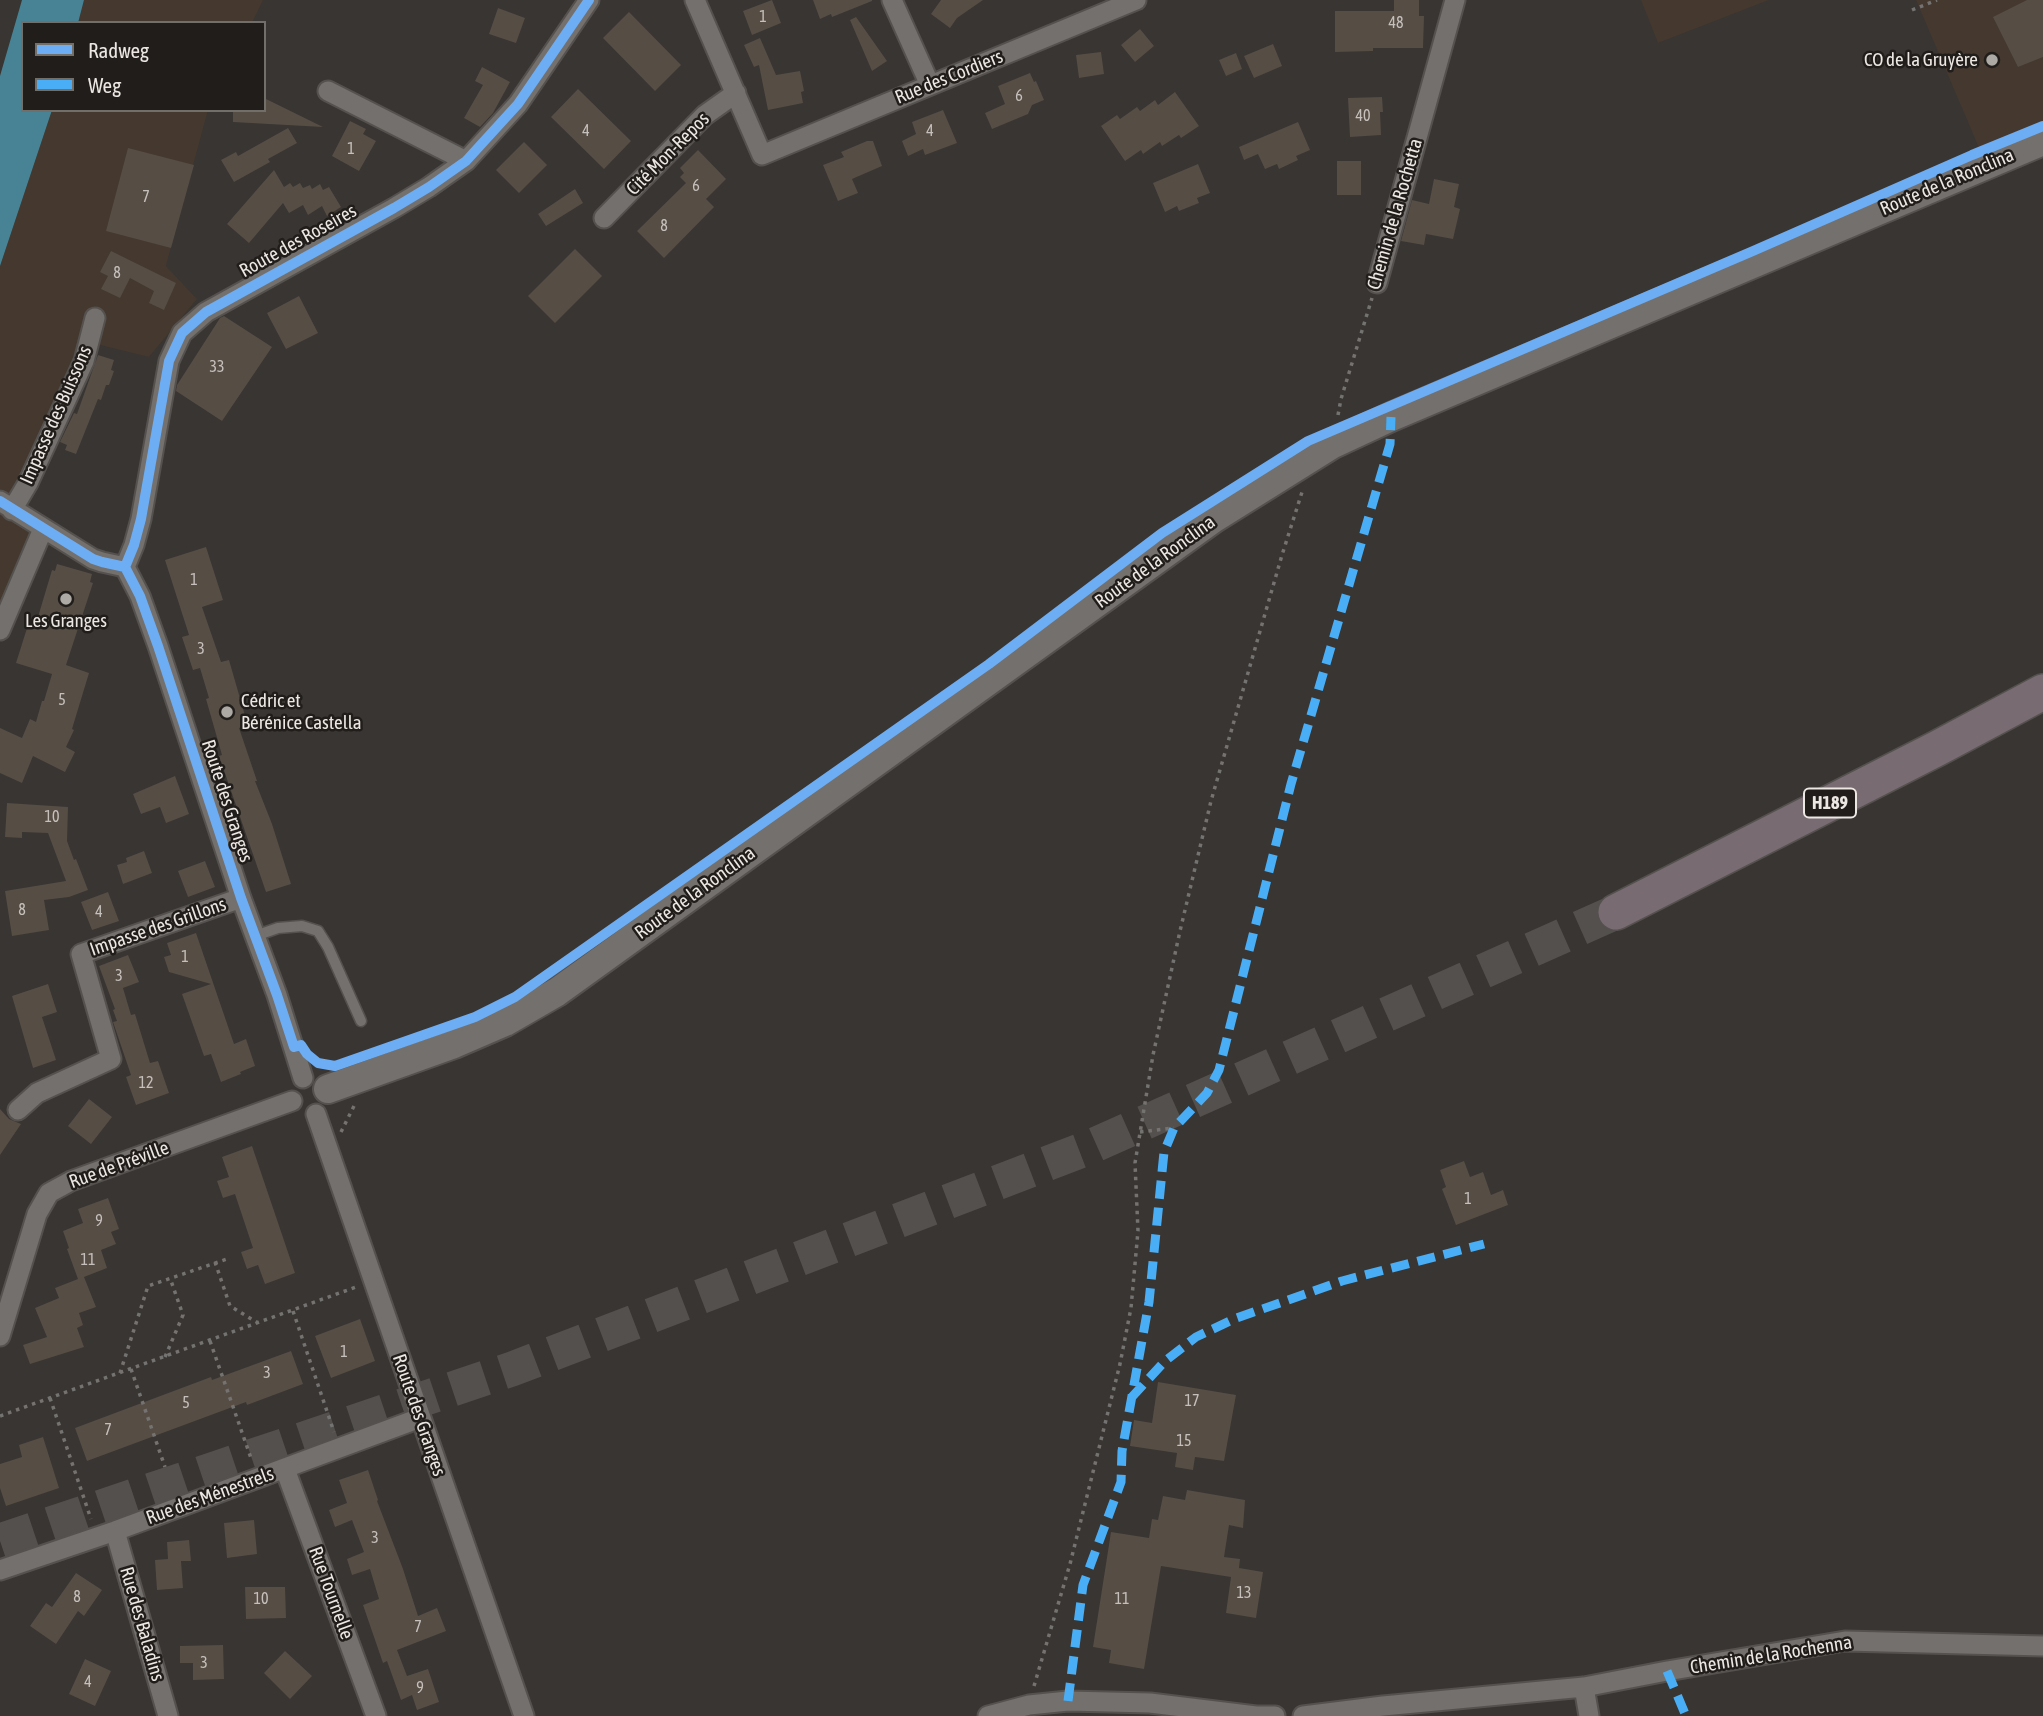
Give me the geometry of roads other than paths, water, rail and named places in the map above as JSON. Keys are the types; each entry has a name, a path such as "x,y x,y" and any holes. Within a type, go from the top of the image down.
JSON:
{"highway":[{"name":"H189","path":"1616,912 2043,692"}],"street":[{"name":"Route des Roseires","path":"125,566 141,519 169,361 182,333 206,312 394,208 467,161 518,104 589,0"},
{"path":"695,0 736,93"},
{"path":"892,0 930,85"},
{"name":"Rue des Cordiers","path":"736,93 762,155 1136,0"},
{"name":"Chemin de la Rochetta","path":"1377,283 1455,0"},
{"path":"328,91 467,161"},
{"name":"Cité Mon-Repos","path":"604,218 705,115 736,93"},
{"name":"Route de la Ronclina","path":"316,1093 454,1044 505,1022 557,992 1213,519 1333,444 2043,141"},
{"name":"Impasse des Buissons","path":"6,505 28,483 84,361 95,318"},
{"path":"6,505 93,559 125,566"},
{"path":"0,631 43,529"},
{"name":"Route des Granges","path":"125,566 140,596 158,646 241,898 316,1093 420,1418 524,1716"},
{"name":"Impasse des Grillons","path":"18,1110 37,1093 111,1059 81,954 241,898"},
{"path":"298,1081 316,1093 302,1113 294,1106 292,1090 298,1081"},
{"name":"Rue de Préville","path":"0,1336 37,1214 49,1194 71,1181 292,1101"},
{"name":"Rue des Ménestrels","path":"0,1570 115,1531 420,1418"},
{"name":"Rue Tournelle","path":"285,1469 376,1716"},
{"name":"Rue des Baladins","path":"115,1531 169,1716"},
{"name":"Chemin de la Rochenna","path":"1303,1716 1584,1687 1845,1641 2043,1646"},
{"path":"1584,1687 1589,1716"},
{"path":"988,1716 1028,1705 1068,1701 1150,1703 1275,1716"}],"lane":[{"path":"255,936 278,928 302,926 318,931 328,947 361,1021"}],"water":[{"path":"22,0 84,0 79,21 21,21 21,112 51,112 0,266 0,76"}],"tunnel":[{"path":"0,1541 512,1369 1090,1147 1616,912"}],"place":[{"name":"CO de la Gruyère","path":"1992,60"},
{"name":"Les Granges","path":"66,599"},
{"name":"Cédric et Bérénice Castella","path":"227,712"}]}
